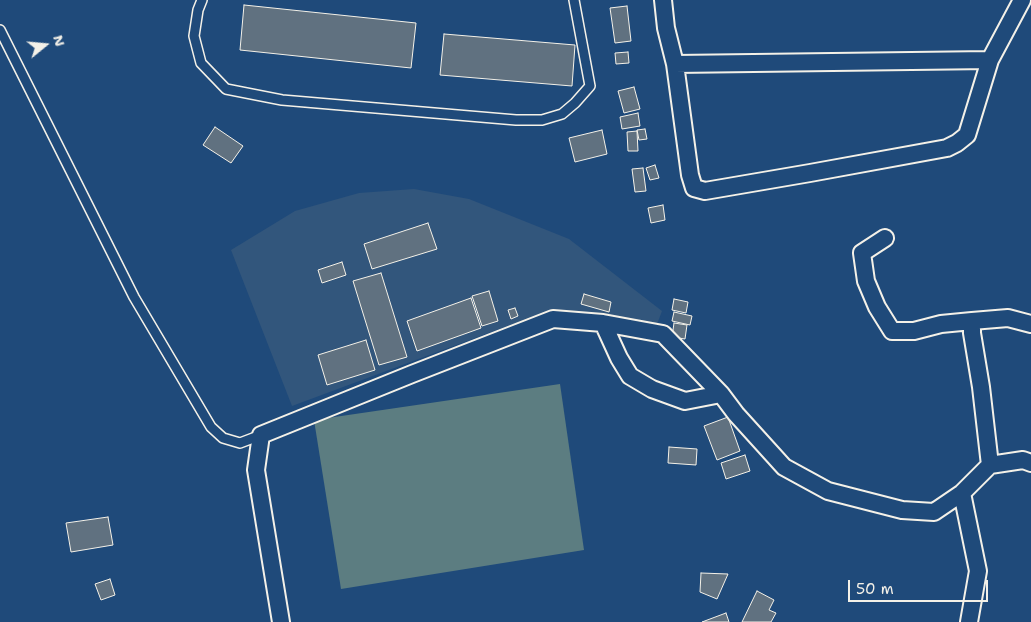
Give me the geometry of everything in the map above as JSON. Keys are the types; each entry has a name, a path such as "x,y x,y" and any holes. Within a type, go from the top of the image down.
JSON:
{"street":[{"path":"663,0 666,28 675,64 690,175 694,188 705,191 947,148 957,143 967,135 990,60 1022,0"},
{"path":"675,64 990,60"},
{"path":"885,238 862,253 866,281 877,307 892,331 914,331 940,324 1008,318 1031,324"},
{"path":"281,622 256,470 261,436 553,318 603,323 662,334 721,394 736,414 784,467 828,490 902,510 934,512 962,493 990,464 1023,460 1031,463"},
{"path":"972,321 990,464"},
{"path":"603,323 619,358 630,376 652,389 686,401 721,394"},
{"path":"962,493 978,571 969,622"}],"lane":[{"path":"202,0 198,10 194,36 201,62 226,89 282,100 516,120 542,120 562,114 590,86 574,0"},
{"path":"0,30 134,297 211,427 223,438 240,444 261,436"}],"shaded area":[{"path":"414,189 469,199 569,239 662,311 656,327 555,313 510,325 292,406 231,250 295,211 359,193"}],"green space":[{"path":"560,384 584,550 341,589 314,420"}],"building":[{"path":"244,5 416,23 411,68 240,50"},
{"path":"627,6 631,41 615,43 610,8"},
{"path":"444,34 575,45 572,86 440,75"},
{"path":"628,52 629,63 616,64 615,53"},
{"path":"634,87 640,109 624,113 618,91"},
{"path":"638,113 640,126 622,129 620,117"},
{"path":"215,127 243,146 231,163 203,145"},
{"path":"645,129 647,139 639,140 637,130"},
{"path":"602,130 607,154 575,162 569,138"},
{"path":"637,131 638,151 628,151 627,132"},
{"path":"655,165 659,178 650,180 646,168"},
{"path":"643,168 646,191 635,192 632,169"},
{"path":"663,205 665,220 651,223 648,208"},
{"path":"428,223 437,249 372,269 364,244"},
{"path":"342,262 346,275 322,283 318,270"},
{"path":"381,273 407,357 379,365 353,281"},
{"path":"489,291 498,321 482,326 472,296"},
{"path":"584,294 611,302 609,312 581,304"},
{"path":"471,298 481,328 417,351 407,321"},
{"path":"674,299 688,302 686,313 672,310"},
{"path":"515,308 518,316 511,319 508,310"},
{"path":"674,312 692,316 690,325 672,321"},
{"path":"674,323 687,325 685,339 672,337"},
{"path":"366,340 375,370 327,385 318,355"},
{"path":"728,417 740,451 717,460 704,426"},
{"path":"669,447 697,449 696,465 668,463"},
{"path":"745,455 750,471 726,479 721,463"},
{"path":"108,517 113,545 71,552 66,523"},
{"path":"701,573 728,574 717,599 700,592"},
{"path":"110,579 115,595 101,600 95,584"},
{"path":"757,591 774,600 769,610 776,613 771,622 742,622"},
{"path":"726,613 729,622 702,622"}]}
